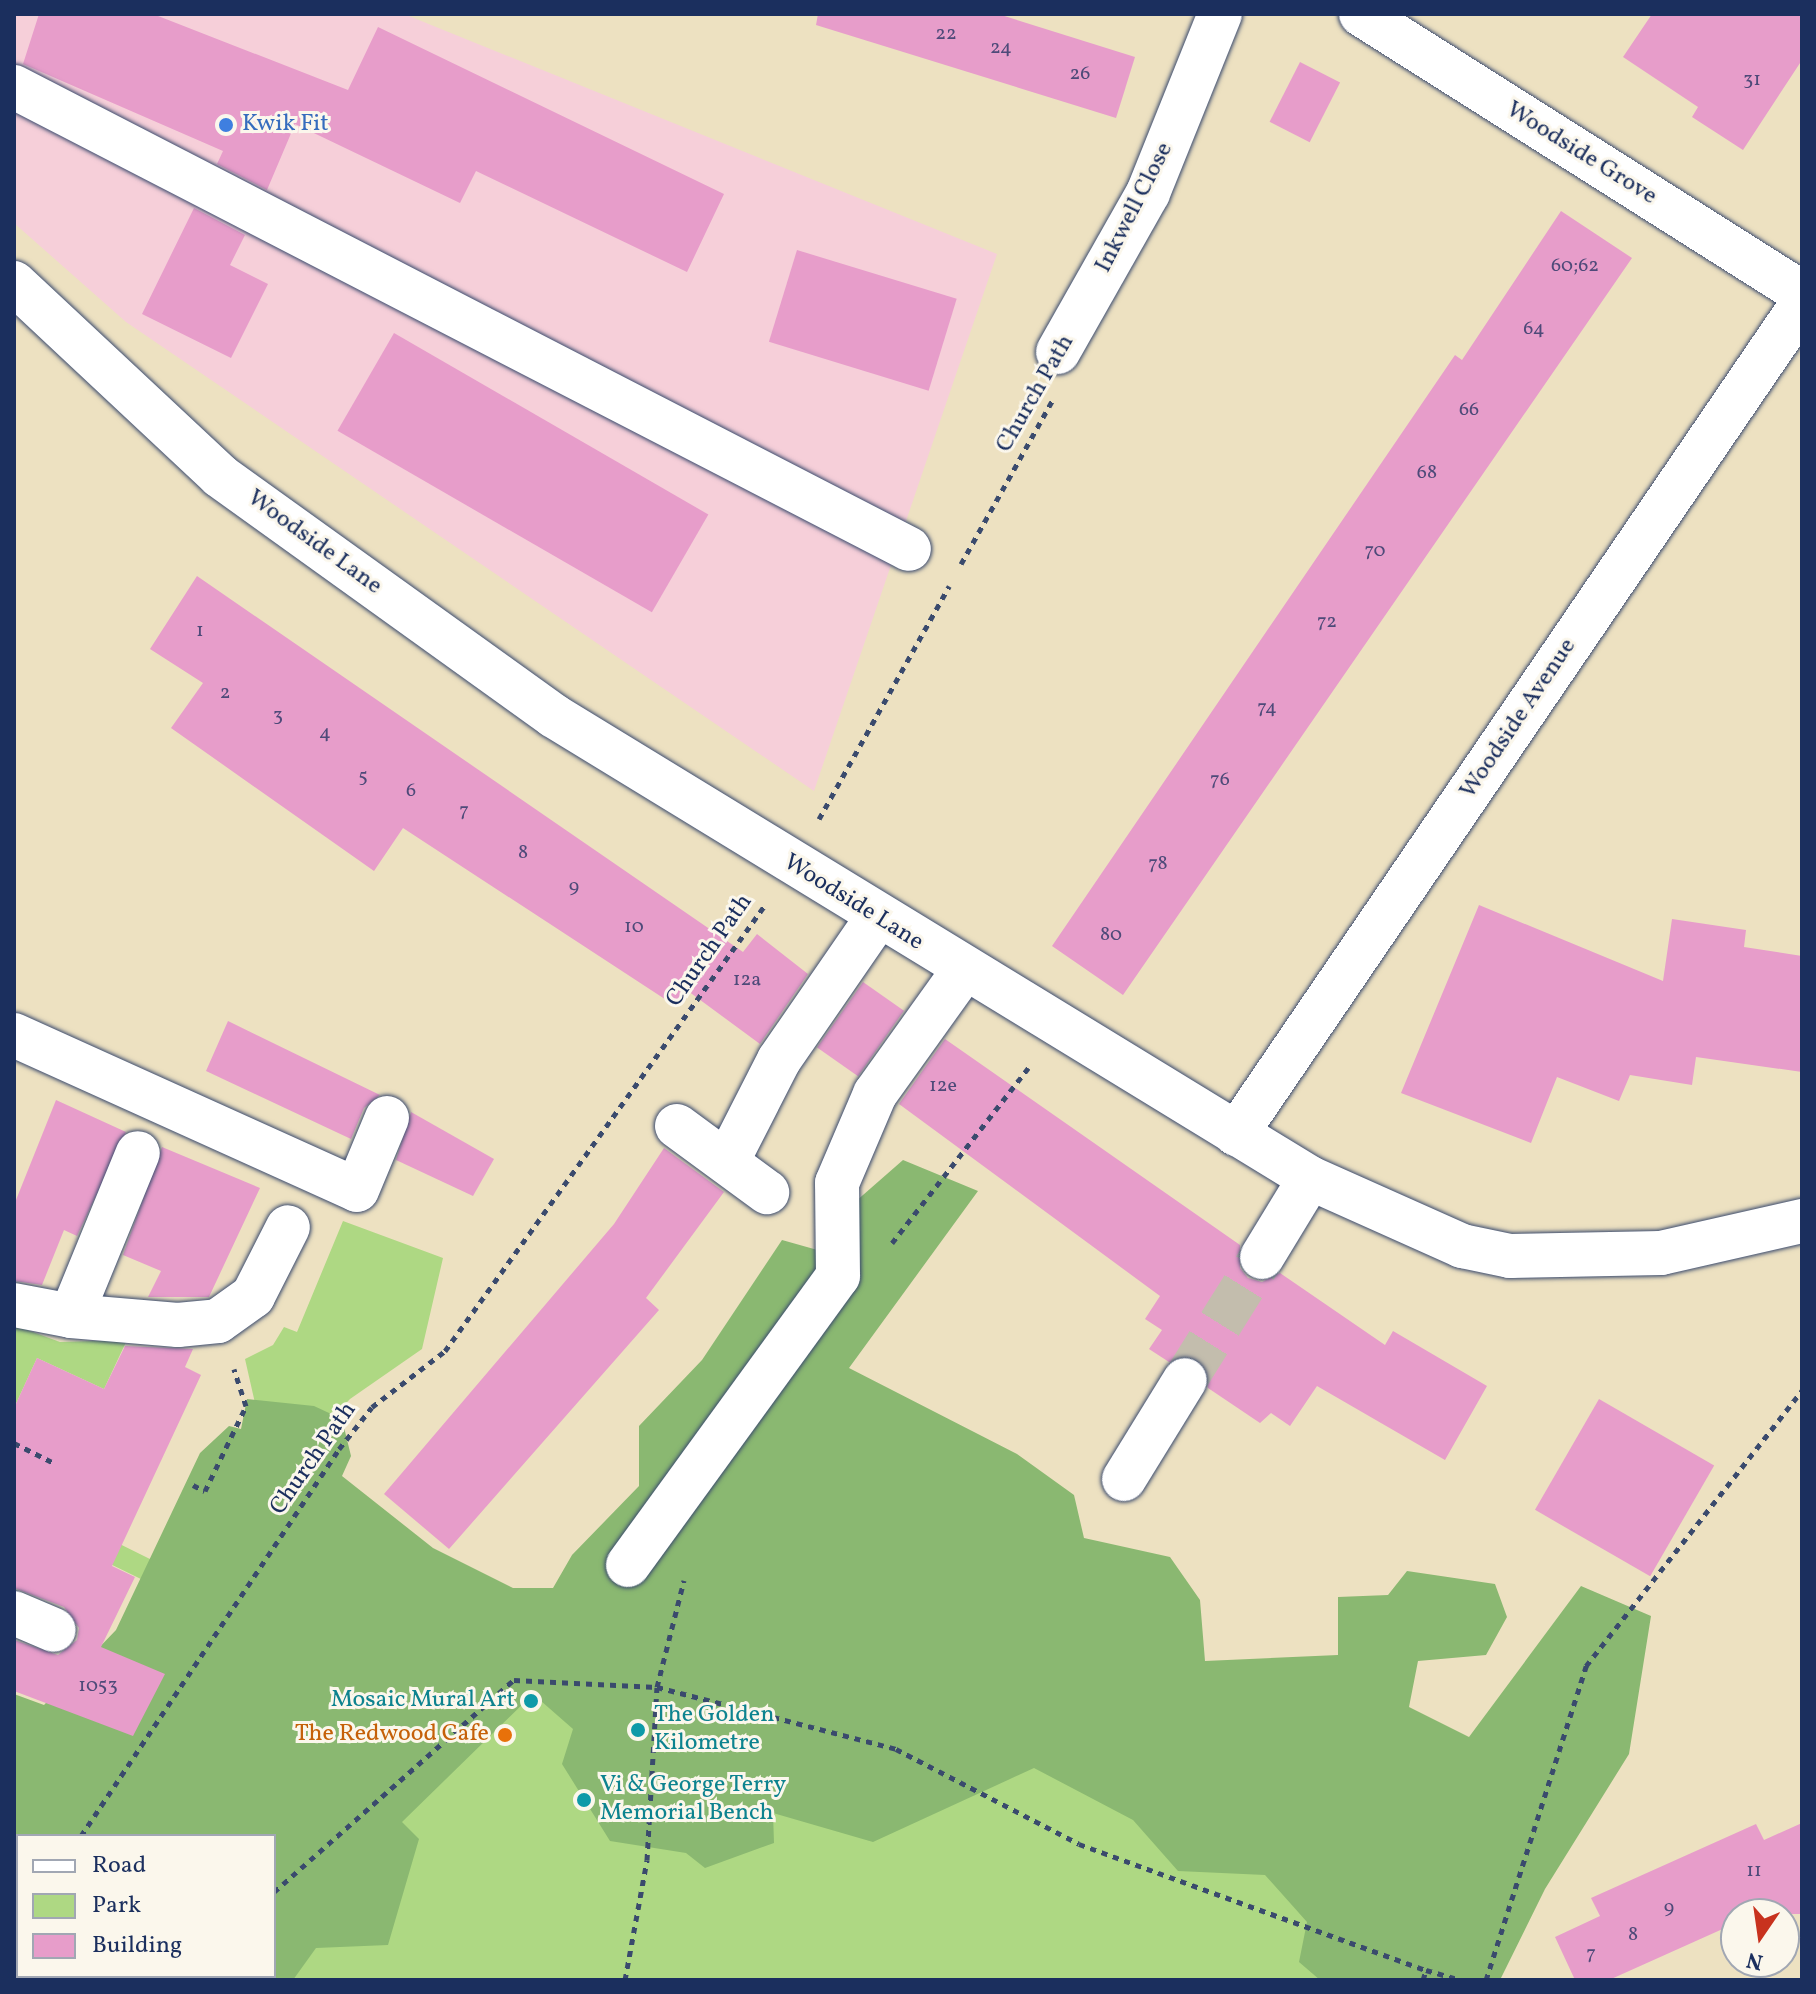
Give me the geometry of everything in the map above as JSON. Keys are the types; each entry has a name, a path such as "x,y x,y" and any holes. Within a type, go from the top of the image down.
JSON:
{"street":[{"name":"Inkwell Close","path":"1058,372 1148,193 1220,14"},
{"name":"Woodside Grove","path":"1361,14 1802,293"},
{"path":"14,87 909,549"},
{"name":"Woodside Lane","path":"14,283 220,476 554,716 963,971 1310,1178 1462,1246 1510,1256 1661,1253 1802,1221"},
{"name":"Woodside Avenue","path":"1236,1134 1802,304"},
{"path":"727,1162 779,1060 877,918"},
{"path":"628,1565 838,1276 837,1183 875,1094 963,971"},
{"path":"14,1035 357,1190 387,1118"},
{"path":"677,1126 767,1192"},
{"path":"71,1316 138,1153"},
{"path":"1262,1257 1310,1178"},
{"path":"14,1305 71,1316 178,1325 218,1321 253,1296 288,1227"},
{"path":"1124,1479 1185,1380"},
{"path":"14,1613 54,1630"}],"path":[{"name":"Church Path","path":"959,567 1058,372"},
{"name":"Church Path","path":"82,1834 339,1449 372,1407 445,1351 793,866 952,581"},
{"path":"886,1250 1058,1029"},
{"path":"193,1485 205,1491 246,1406 218,1321"},
{"path":"1486,1980 1586,1666 1802,1391"},
{"path":"14,1443 56,1464"},
{"path":"625,1980 647,1860 657,1687 688,1566"},
{"path":"276,1890 514,1680 657,1687 896,1749 1079,1844 1461,1980"},
{"path":"1423,1980 1426,1970"}],"shaded area":[{"path":"14,14 404,14 997,254 814,791 126,322 14,223"}],"green space":[{"path":"903,1160 978,1191 849,1368 1017,1454 1074,1495 1084,1538 1170,1557 1200,1600 1205,1661 1338,1655 1338,1597 1388,1595 1407,1571 1495,1584 1507,1617 1486,1655 1418,1661 1409,1707 1469,1737 1581,1586 1651,1616 1629,1754 1545,1889 1500,1980 1320,1980 1299,1962 1307,1922 1265,1875 1178,1871 1133,1820 1034,1768 873,1842 773,1813 774,1843 705,1868 686,1853 610,1841 562,1764 573,1729 533,1694 402,1822 419,1839 388,1945 316,1948 293,1980 14,1980 14,1694 44,1705 116,1630 200,1453 229,1426 241,1429 247,1399 314,1406 342,1419 351,1456 342,1476 433,1548 513,1588 553,1588 572,1555 639,1486 639,1426 702,1360 782,1240 821,1251 831,1223"},
{"path":"343,1221 443,1258 422,1349 350,1399 312,1439 274,1504 569,1663 704,1451 1475,1980 14,1980 14,1779 131,1740 145,1581 14,1517 51,1510 154,1561 257,1412 245,1359 273,1345 284,1327 297,1332"},
{"path":"14,1325 60,1342 127,1340 104,1389 37,1358 14,1408"}],"building":[{"path":"39,14 153,14 348,90 378,27 724,194 687,272 476,171 460,203 295,124 267,190 217,164 223,151 23,64"},
{"path":"818,14 998,14 1135,57 1116,118 816,25"},
{"path":"1652,14 1802,14 1802,60 1743,150 1692,117 1698,107 1623,57"},
{"path":"1300,62 1340,82 1310,142 1270,122"},
{"path":"194,208 245,235 230,265 268,284 231,358 142,314"},
{"path":"1561,211 1632,258 1123,995 1052,946 1455,355 1462,360"},
{"path":"797,250 957,299 929,391 769,342"},
{"path":"394,333 708,514 652,612 338,431"},
{"path":"197,576 743,952 757,934 808,974 760,1044 688,991 677,1007 403,828 374,871 171,728 203,683 150,649"},
{"path":"1479,905 1663,981 1672,919 1746,930 1744,947 1802,956 1802,1072 1696,1057 1692,1085 1630,1075 1619,1101 1557,1077 1531,1143 1401,1093"},
{"path":"863,982 904,1011 858,1076 817,1048"},
{"path":"228,1021 380,1095 364,1108 351,1139 206,1071"},
{"path":"945,1039 1240,1245 1240,1268 1248,1278 1262,1282 1280,1273 1385,1345 1393,1331 1487,1386 1445,1460 1317,1386 1290,1426 1271,1413 1260,1423 1208,1388 1199,1359 1169,1362 1149,1349 1162,1330 1145,1319 1160,1296 899,1104"},
{"path":"56,1100 126,1132 77,1236 64,1230 42,1285 14,1281 14,1205"},
{"path":"411,1112 494,1159 473,1196 396,1160"},
{"path":"162,1147 260,1188 209,1297 148,1297 161,1271 123,1255"},
{"path":"664,1148 724,1192 646,1298 659,1310 449,1549 384,1494 614,1224"},
{"path":"125,1346 193,1349 185,1367 201,1375 112,1566 135,1577 101,1647 165,1674 133,1736 14,1691 14,1640 58,1655 77,1640 79,1628 64,1607 14,1588 14,1408 37,1358 104,1389"},
{"path":"1599,1399 1714,1466 1650,1576 1535,1510"},
{"path":"1802,1823 1802,1914 1800,1898 1720,1898 1720,1930 1609,1980 1575,1980 1555,1937 1600,1916 1591,1898 1756,1824 1764,1840"}],"tunnel":[{"path":"1185,1380 1262,1257"}],"place":[{"name":"Kwik Fit","path":"226,125"},
{"name":"Mosaic Mural Art","path":"531,1701"},
{"name":"The Golden Kilometre","path":"638,1730"},
{"name":"The Redwood Cafe","path":"505,1735"},
{"name":"Vi & George Terry Memorial Bench","path":"584,1800"}]}
